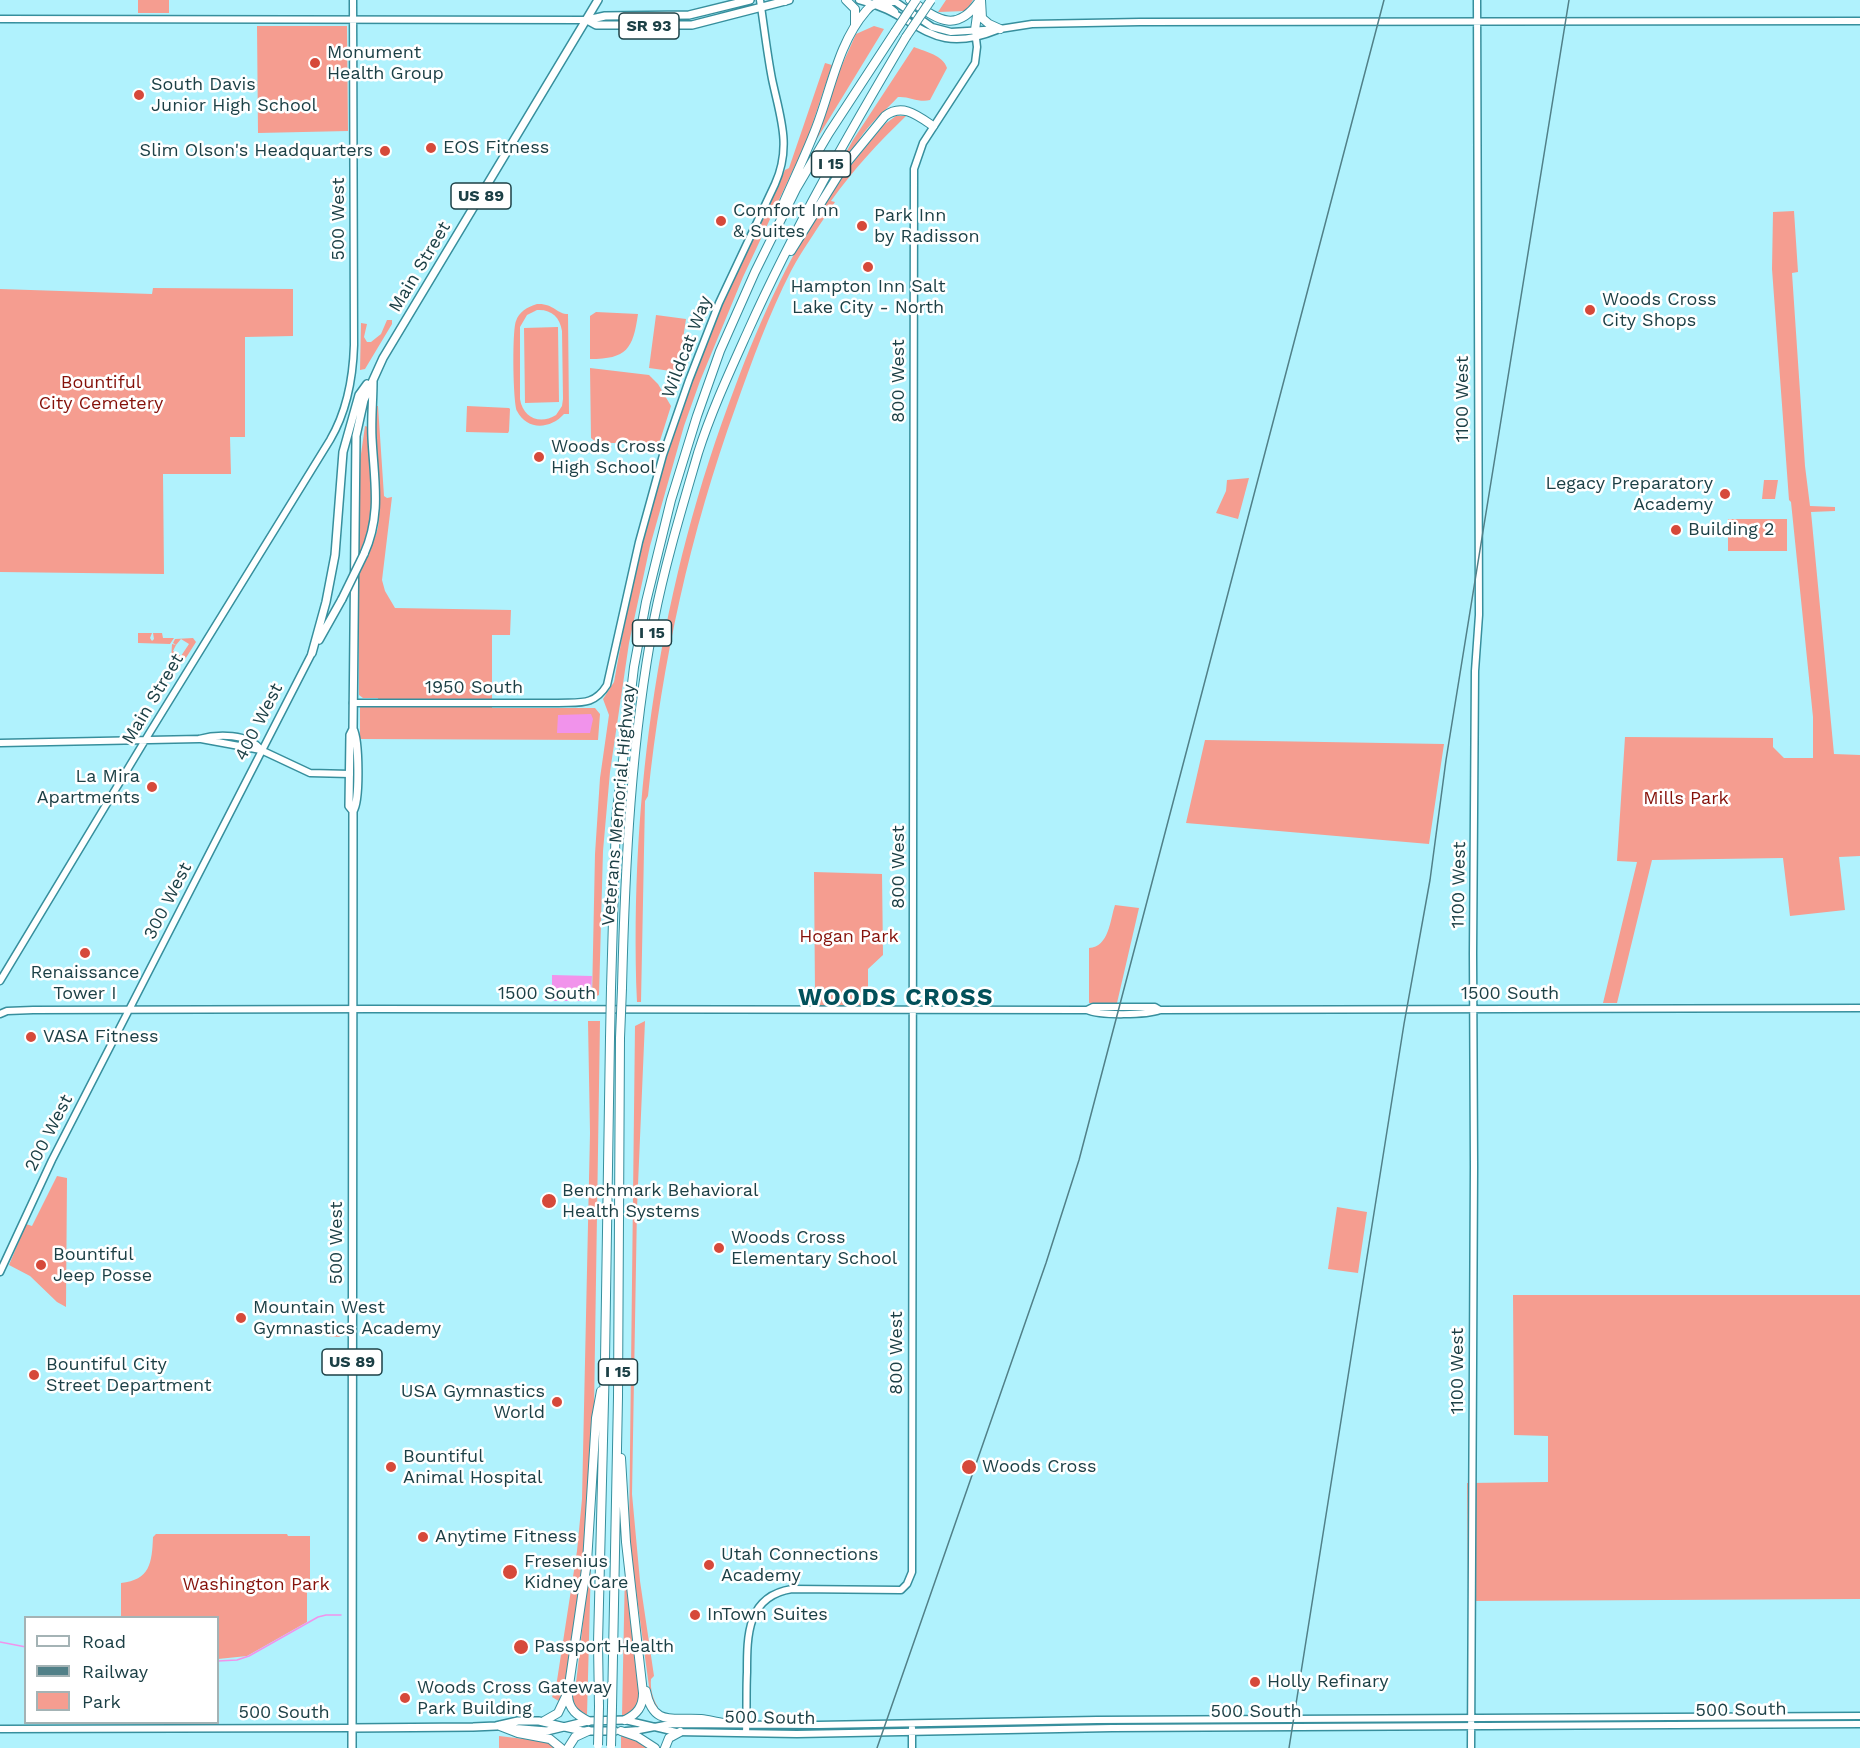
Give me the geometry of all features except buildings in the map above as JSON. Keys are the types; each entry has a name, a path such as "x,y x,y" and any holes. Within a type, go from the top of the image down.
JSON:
{"highway":[{"path":"846,0 855,9 855,27"},
{"path":"755,272 816,128 841,57 855,27 865,11 874,4 884,0 894,0"},
{"path":"884,0 894,12"},
{"path":"910,0 937,18 947,21 959,20 966,16 981,0"},
{"name":"Veterans Memorial Highway","path":"598,1746 610,988 616,819 634,667 646,602 672,500 697,416 720,351 755,272 801,180 916,0"},
{"name":"Veterans Memorial Highway","path":"611,1747 618,1397 620,1038 625,870 633,776 655,618 699,451 730,370 764,296 842,143 931,0"},
{"path":"981,0 982,18 1000,29"},
{"path":"975,34 981,0"},
{"path":"764,296 844,166 885,116 901,109 933,126"},
{"path":"544,1721 560,1711 568,1692 587,1562 597,1418 605,1360"},
{"path":"618,1397 626,1542 643,1693 642,1704 635,1714 625,1720"},
{"path":"640,1666 650,1704 657,1714 669,1719 700,1719 724,1724"},
{"path":"568,1692 571,1708 588,1721"},
{"path":"498,1726 550,1739 561,1748"},
{"path":"568,1748 575,1737 588,1731"},
{"path":"621,1731 638,1737 655,1748"},
{"path":"665,1748 669,1738 681,1732"}],"main road":[{"name":"US 89","path":"587,20 598,0"},
{"name":"SR 93","path":"587,20 603,16 689,15 750,0"},
{"name":"SR 93","path":"587,20 596,26 684,26 712,21 761,4 786,0"},
{"name":"Main Street","path":"374,376 386,352 587,20"},
{"path":"312,652 364,555 374,529 376,503 372,437 374,376"},
{"path":"312,652 326,602 335,555 343,452 359,395 374,376"},
{"name":"500 West","path":"353,811 349,806 350,735 353,729 354,448 361,412 374,376"},
{"name":"500 West","path":"352,1748 353,811 357,806 356,735 353,729"},
{"name":"500 South","path":"352,1728 498,1726 543,1731 588,1721 625,1720"},
{"name":"500 South","path":"498,1726 518,1721 544,1721 588,1731 621,1731"}],"street":[{"name":"500 West","path":"333,434 349,391 354,357 353,0"},
{"path":"859,0 894,12 936,37 953,40 1000,29 1049,24 1860,21"},
{"path":"894,0 936,29 975,34"},
{"path":"1477,0 1477,22"},
{"name":"Wildcat Way","path":"596,699 609,681 639,542 658,470 676,417 719,303 776,184 782,166 784,130 772,77 761,4"},
{"path":"0,19 587,20"},
{"name":"1100 West","path":"1471,1748 1475,671 1479,615 1477,22"},
{"name":"800 West","path":"746,1724 749,1627 757,1610 768,1599 777,1593 792,1589 901,1590 907,1584 912,1565 914,169 920,150 933,126 975,63 977,52 975,34"},
{"name":"Main Street","path":"0,981 333,434"},
{"name":"400 West","path":"233,806 312,652"},
{"name":"1950 South","path":"353,703 558,703 596,699"},
{"path":"0,743 199,739 211,735 238,738 257,744 261,750 310,773 350,774"},
{"name":"300 West","path":"128,1010 233,806"},
{"name":"1500 South","path":"0,1009 7,1011 1087,1010 1118,1013 1160,1010 1860,1008"},
{"name":"200 West","path":"0,1269 128,1010"},
{"name":"1500 South","path":"0,1014 7,1011"},
{"name":"500 South","path":"621,1731 666,1724 879,1725 1224,1719 1860,1716"},
{"name":"500 South","path":"625,1720 681,1732 861,1733 1224,1727 1860,1724"},
{"path":"912,1723 912,1748"},
{"path":"746,1724 746,1732"},
{"path":"861,1733 879,1725"},
{"name":"500 South","path":"0,1729 352,1728"}],"green space":[{"path":"138,0 169,0 169,13 138,13"},
{"path":"946,0 973,0 966,11 938,12"},
{"path":"257,26 347,26 348,131 258,133"},
{"path":"874,26 884,29 815,142 838,74 856,34"},
{"path":"914,47 938,57 947,68 930,100 898,97 863,134 824,192 853,140"},
{"path":"825,63 832,65 807,140 743,277 700,381 684,426 650,546 629,643 610,772 603,851 599,995 592,998 595,854 600,778 609,715 603,699 614,682 633,577 653,499 687,394 729,289 785,170 789,168"},
{"path":"896,116 906,116 866,157 839,190 831,201 835,202 791,271 775,304 736,406 705,502 670,647 648,796 645,801 641,1002 637,1002 638,845 645,767 655,690 669,613 687,536 709,461 735,387 779,283 820,209 836,186 885,124"},
{"name":"Mills Park","path":"1794,211 1798,272 1792,273 1805,466 1810,506 1835,507 1835,511 1811,512 1834,754 1860,755 1860,856 1839,857 1845,910 1790,916 1783,858 1652,860 1617,1003 1603,1003 1637,862 1617,861 1625,737 1773,738 1773,747 1784,758 1813,758 1813,717 1789,500 1772,269 1773,212"},
{"name":"Bountiful City Cemetery","path":"153,288 293,289 293,336 245,337 245,437 230,437 231,474 163,474 164,574 0,572 0,289 152,294"},
{"path":"537,304 547,305 568,314 569,414 564,414 553,423 539,426 527,422 517,411 514,381 516,321 521,312","holes":["537,310 547,311 554,315 562,331 562,406 556,415 544,419 528,415 520,399 520,327 527,315"]},
{"path":"596,312 638,314 634,336 626,350 612,357 590,359 590,316"},
{"path":"656,315 686,319 678,372 649,368"},
{"path":"387,320 392,320 392,324 365,369 360,370 361,323 367,324 364,337 367,342 371,342 381,334"},
{"path":"558,327 559,402 525,403 524,328"},
{"path":"590,368 649,375 658,384 671,406 658,447 633,446 633,443 597,443 591,438"},
{"path":"376,406 378,406 384,496 392,497 382,580 385,591 395,608 511,610 510,635 492,635 492,708 595,708 600,714 598,740 360,739 360,707 377,707 378,698 363,698 359,695 359,602 357,593 359,575 379,522"},
{"path":"467,406 509,408 508,433 466,432"},
{"path":"365,426 368,427 373,495 372,523 360,555 357,555 358,475"},
{"path":"1249,478 1238,519 1216,513 1226,491 1227,480"},
{"path":"1764,480 1778,480 1775,499 1762,499"},
{"path":"1728,519 1787,519 1787,551 1728,551"},
{"path":"138,633 152,633 150,638 152,641 153,633 162,633 163,638 174,638 170,644 138,643"},
{"path":"193,638 196,642 184,661 171,661 172,644 176,645 173,643 175,639","holes":["181,639 189,644 181,656 173,651"]},
{"path":"1205,740 1444,744 1429,844 1186,823"},
{"name":"Hogan Park","path":"814,872 882,874 883,955 868,969 868,1005 816,1006 813,1004 815,993"},
{"path":"1115,905 1139,908 1117,1003 1089,1003 1089,948 1101,943 1105,938"},
{"path":"588,1021 600,1021 594,1409 583,1569 562,1703 552,1697 556,1687 577,1551 582,1499 590,1133"},
{"path":"645,1021 637,1208 632,1494 640,1581 654,1676 651,1679 651,1686 657,1709 650,1694 629,1538 635,1026"},
{"path":"57,1176 67,1178 66,1307 57,1302 30,1276 9,1265 26,1224 32,1226"},
{"path":"1337,1207 1367,1212 1358,1273 1328,1269"},
{"path":"1513,1295 1860,1295 1860,1599 1468,1601 1467,1483 1548,1482 1548,1436 1514,1435"},
{"path":"325,1324 340,1324 340,1337 325,1336"},
{"name":"Washington Park","path":"156,1534 310,1536 307,1622 247,1656 219,1659 219,1616 121,1616 121,1583 138,1578 148,1569 153,1537"},
{"path":"590,1562 587,1715 577,1709 573,1702 573,1694"},
{"path":"625,1570 636,1670 641,1689 638,1708 622,1716"},
{"path":"499,1736 549,1742 559,1748 499,1748"},
{"path":"621,1736 630,1737 652,1748 621,1748"}],"shaded area":[{"path":"591,714 593,719 590,733 557,733 558,715"},
{"path":"552,975 592,976 591,997 586,1001 552,1001"}],"waterway":[{"path":"219,1661 237,1660 249,1656 318,1617 341,1615"},
{"path":"0,1642 24,1647"}],"railway":[{"path":"877,1748 1046,1263 1079,1160 1384,0"},
{"path":"1289,1748 1404,1024 1430,880 1446,760 1569,0"}],"place":[{"name":"Monument Health Group","path":"315,63"},
{"name":"South Davis Junior High School","path":"139,95"},
{"name":"EOS Fitness","path":"431,148"},
{"name":"Slim Olson's Headquarters","path":"385,151"},
{"name":"Comfort Inn & Suites","path":"721,221"},
{"name":"Park Inn by Radisson","path":"862,226"},
{"name":"Hampton Inn Salt Lake City - North","path":"868,267"},
{"name":"Woods Cross City Shops","path":"1590,310"},
{"name":"Woods Cross High School","path":"539,457"},
{"name":"Legacy Preparatory Academy","path":"1725,494"},
{"name":"Building 2","path":"1676,530"},
{"name":"La Mira Apartments","path":"152,787"},
{"name":"Renaissance Tower I","path":"85,953"},
{"name":"VASA Fitness","path":"31,1037"},
{"name":"Benchmark Behavioral Health Systems","path":"549,1201"},
{"name":"Woods Cross Elementary School","path":"719,1248"},
{"name":"Bountiful Jeep Posse","path":"41,1265"},
{"name":"Mountain West Gymnastics Academy","path":"241,1318"},
{"name":"Bountiful City Street Department","path":"34,1375"},
{"name":"USA Gymnastics World","path":"557,1402"},
{"name":"Bountiful Animal Hospital","path":"391,1467"},
{"name":"Woods Cross","path":"969,1467"},
{"name":"Anytime Fitness","path":"423,1537"},
{"name":"Utah Connections Academy","path":"709,1565"},
{"name":"Fresenius Kidney Care","path":"510,1572"},
{"name":"InTown Suites","path":"695,1615"},
{"name":"Passport Health","path":"521,1647"},
{"name":"Holly Refinary","path":"1255,1682"},
{"name":"Woods Cross Gateway Park Building","path":"405,1698"}],"district":[{"name":"WOODS CROSS","path":"896,998"}]}
